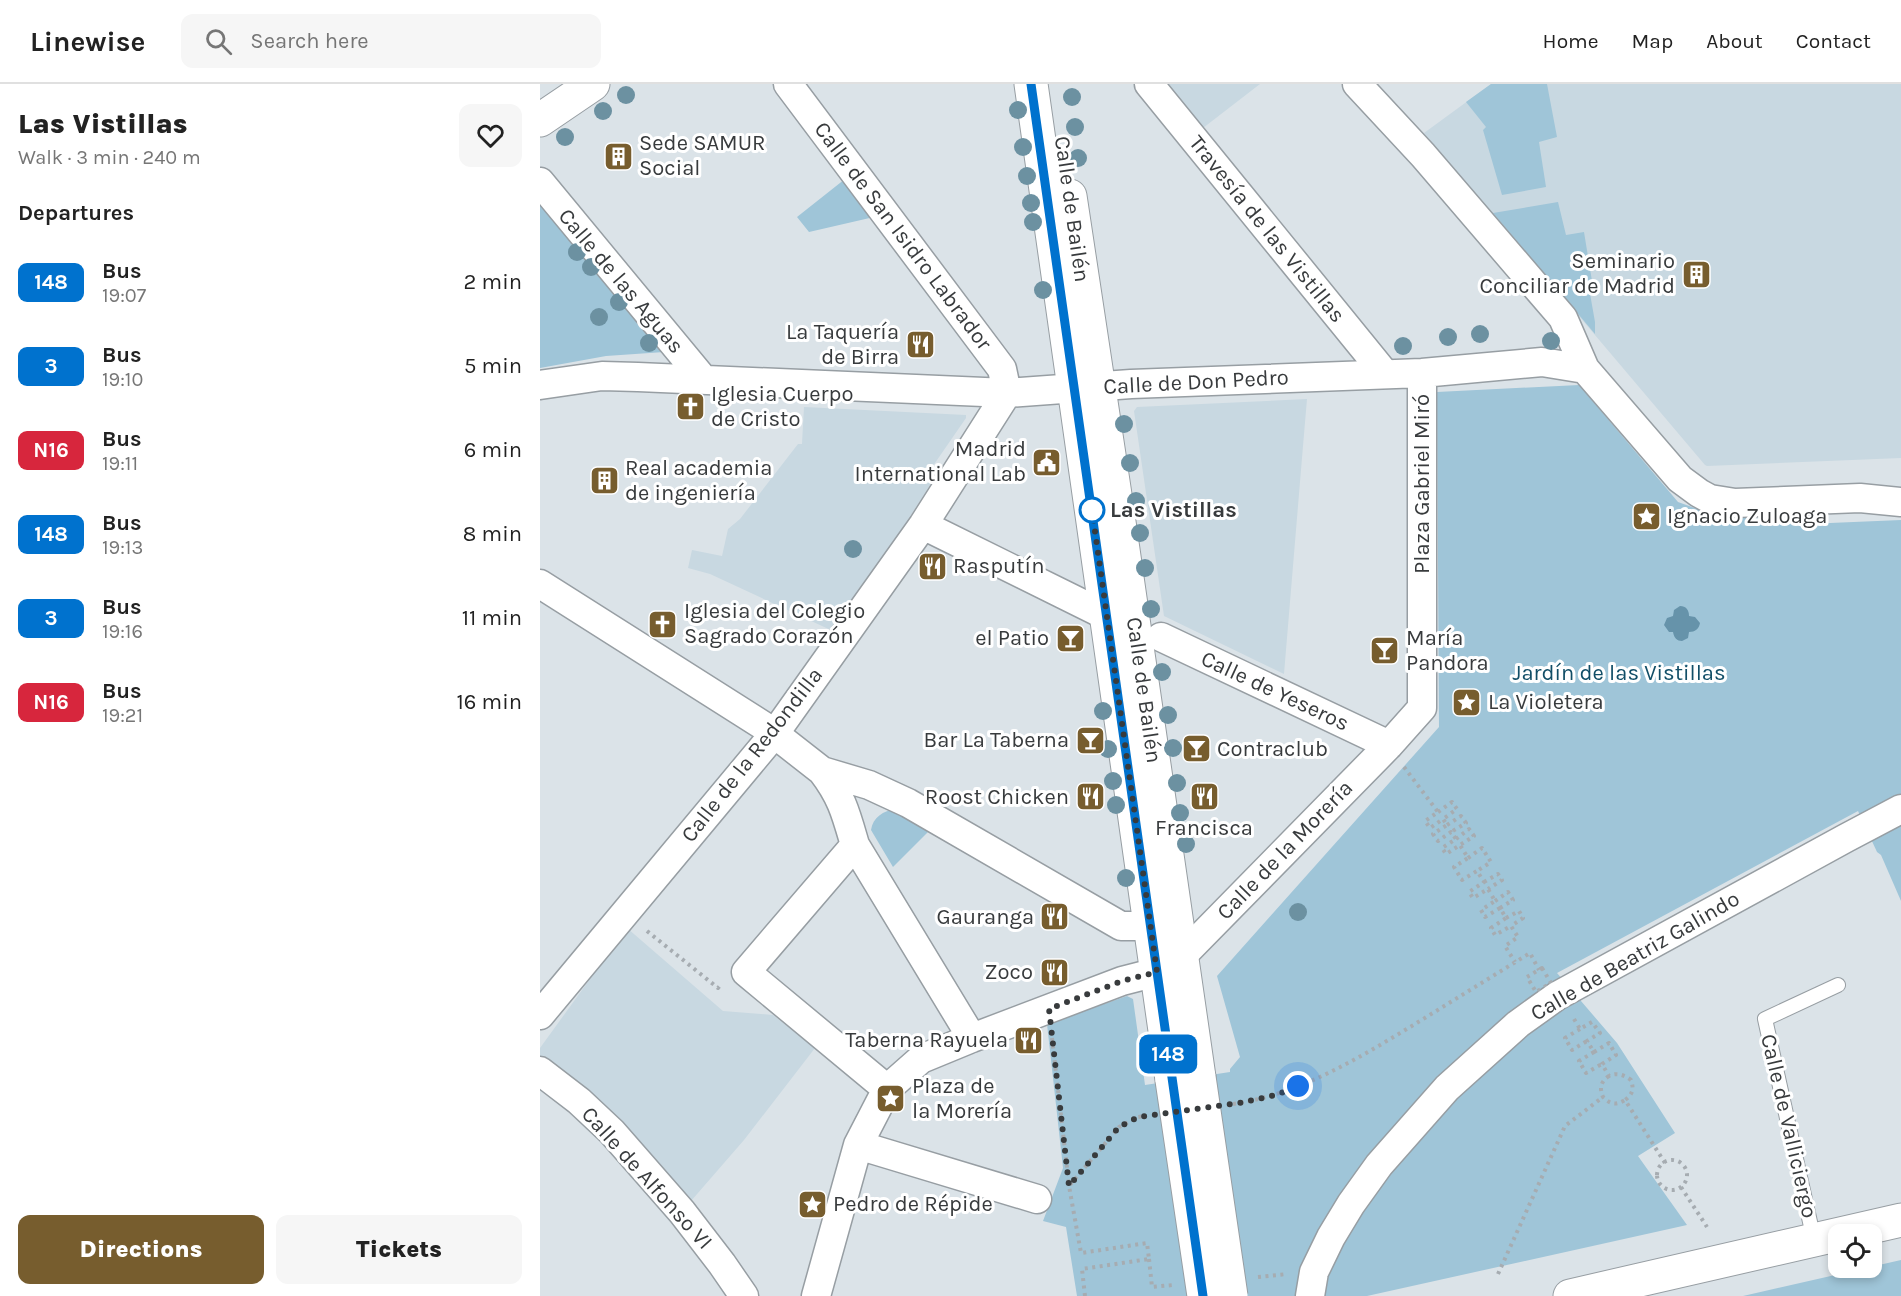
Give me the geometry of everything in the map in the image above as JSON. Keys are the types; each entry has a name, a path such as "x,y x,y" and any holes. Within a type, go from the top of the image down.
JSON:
{"main road":[{"path":"540,120 593,84"},
{"name":"Calle de Bailén","path":"1031,84 1086,388 1169,964 1185,1079 1204,1296"},
{"name":"Calle de Bailén","path":"1053,84 1086,388 1107,616 1151,926 1169,964"},
{"name":"Calle de Bailén","path":"1185,1079 1231,1296"},
{"path":"1570,1296 1901,1220"}],"street":[{"name":"Calle de San Isidro Labrador","path":"788,84 1002,369 1006,393"},
{"name":"Travesía de las Vistillas","path":"1149,84 1385,374"},
{"path":"1357,84 1408,138 1563,318 1585,369 1680,479 1710,499 1736,503 1860,498 1901,502"},
{"name":"Calle de las Aguas","path":"540,182 703,379"},
{"name":"Plaza Gabriel Miró","path":"1389,745 1422,708 1422,374 1542,362 1585,369"},
{"name":"Calle de Don Pedro","path":"540,385 602,376 1006,393 1422,374"},
{"name":"Calle de la Redondilla","path":"540,1015 757,756 923,525 1006,393"},
{"path":"923,525 1107,616"},
{"path":"540,584 774,733 822,771 836,789 855,845 972,1038"},
{"name":"Calle de Yeseros","path":"1161,637 1389,745"},
{"name":"Calle de la Morería","path":"1169,964 1389,745"},
{"path":"822,771 869,785 908,803 1121,927 1151,926"},
{"name":"Calle de Beatriz Galindo","path":"1310,1296 1314,1272 1331,1238 1351,1204 1379,1165 1447,1088 1518,1024 1557,996 1845,838 1901,810"},
{"path":"855,845 746,972 887,1089"},
{"path":"816,1296 858,1145 887,1089 921,1059 1169,964"},
{"name":"Calle de Alfonso VI","path":"540,1071 579,1101 612,1132 682,1212 744,1296"},
{"path":"858,1145 1037,1199"}],"lane":[{"name":"Calle de Valliciergo","path":"1814,1240 1765,1019 1838,985"}],"path":[{"path":"1389,745 1438,812"},
{"path":"1452,802 1457,810 1443,819 1430,828 1425,821 1452,802"},
{"path":"1461,816 1466,823 1451,832 1437,841 1433,834 1461,816"},
{"path":"1443,819 1447,825"},
{"path":"1469,829 1474,836 1460,845 1446,854 1442,848 1469,829"},
{"path":"1451,832 1456,838"},
{"path":"1460,845 1468,858"},
{"path":"1482,848 1491,862 1477,871 1462,880 1454,867 1482,848"},
{"path":"1477,871 1484,882"},
{"path":"1498,874 1502,880 1488,889 1473,898 1469,892 1498,874"},
{"path":"1488,889 1495,901"},
{"path":"1508,892 1513,900 1500,908 1485,916 1481,910 1508,892"},
{"path":"1500,908 1506,918"},
{"path":"1519,911 1523,918 1511,926 1495,935 1491,928 1519,911"},
{"path":"1511,926 1518,937 1504,946 1515,962"},
{"path":"659,940 718,988"},
{"path":"1228,1104 1276,1095 1339,1068 1530,953 1539,970"},
{"path":"1049,1009 1069,1186 1081,1253 1147,1243 1149,1259 1082,1269 1085,1296"},
{"path":"1568,1011 1580,1029"},
{"path":"1592,1022 1600,1033 1572,1050 1565,1038 1580,1029 1592,1022"},
{"path":"1587,1041 1594,1052"},
{"path":"1609,1043 1616,1055 1586,1073 1579,1061 1594,1052 1609,1043"},
{"path":"1602,1064 1609,1076"},
{"path":"1614,1074 1621,1074 1630,1080 1632,1091 1625,1100 1613,1104 1603,1097 1604,1079 1614,1074"},
{"path":"1498,1274 1565,1126 1603,1097"},
{"path":"1625,1100 1665,1163"},
{"path":"1069,1186 1119,1127 1138,1117 1149,1115"},
{"path":"1676,1161 1684,1167 1687,1176 1681,1187 1671,1190 1659,1182 1658,1173 1665,1163 1676,1161"},
{"path":"1681,1187 1707,1227"}],"shaded area":[{"path":"1166,84 1260,84 1203,128"},
{"path":"1491,84 1901,84 1901,458 1705,465 1424,133"},
{"path":"1307,399 1284,674 1164,616 1134,411 1137,407"},
{"path":"804,407 966,415 926,476 935,477 835,632 710,574 688,568 692,550 722,556 728,529 740,519 798,444 802,444"},
{"path":"1680,606 1688,610 1689,616 1695,617 1700,623 1695,631 1689,632 1688,638 1682,641 1676,639 1673,632 1669,632 1664,625 1667,618 1673,616 1674,610"},
{"path":"627,928 723,1011 773,1015 815,1048 744,1140 691,1201 616,1125 540,1059 540,1048"}],"green space":[{"path":"1491,84 1547,84 1557,137 1539,142 1546,187 1502,195 1483,130 1486,127 1466,102"},
{"path":"845,179 874,217 809,232 797,217"},
{"path":"540,201 664,352 606,356 540,368"},
{"path":"1558,202 1566,235 1584,232 1593,287 1589,288 1595,334 1493,213"},
{"name":"Jardín de las Vistillas","path":"1579,385 1678,502 1717,516 1830,523 1901,520 1901,901 1858,811 1557,973 1617,1043 1675,1133 1638,1156 1687,1225 1367,1296 1077,1296 1066,1227 1043,1221 1063,1168 1047,1024 1127,996 1133,999 1145,1085 1230,1072 1240,1057 1217,976 1439,727 1437,392"},
{"path":"896,809 930,830 893,867 871,830 879,815"},
{"path":"1901,1260 1901,1296 1743,1296 1828,1277 1882,1278 1882,1264"}],"bus line":[{"name":"148","path":"1031,84 1203,1296"}],"place":[{"name":"Sede SAMUR Social","path":"618,156"},
{"name":"Seminario Conciliar de Madrid","path":"1696,274"},
{"name":"La Taquería de Birra","path":"920,345"},
{"name":"Iglesia Cuerpo de Cristo","path":"690,407"},
{"name":"Madrid International Lab","path":"1047,462"},
{"name":"Real academia de ingeniería","path":"604,481"},
{"name":"Las Vistillas","path":"1092,510"},
{"name":"Ignacio Zuloaga","path":"1646,516"},
{"name":"Rasputín","path":"932,566"},
{"name":"Iglesia del Colegio Sagrado Corazón","path":"663,624"},
{"name":"el Patio","path":"1070,638"},
{"name":"María Pandora","path":"1385,651"},
{"name":"La Violetera","path":"1467,702"},
{"name":"Bar La Taberna","path":"1090,740"},
{"name":"Contraclub","path":"1196,749"},
{"name":"Francisca","path":"1204,796"},
{"name":"Roost Chicken","path":"1090,797"},
{"name":"Gauranga","path":"1055,917"},
{"name":"Zoco","path":"1054,972"},
{"name":"Taberna Rayuela","path":"1029,1040"},
{"name":"Plaza de la Morería","path":"891,1099"},
{"name":"Pedro de Répide","path":"812,1204"}],"route":[{"path":"1092,510 1157,972 1122,981 1049,1009 1069,1186 1119,1127 1138,1117 1239,1103 1276,1095 1298,1086"}]}
